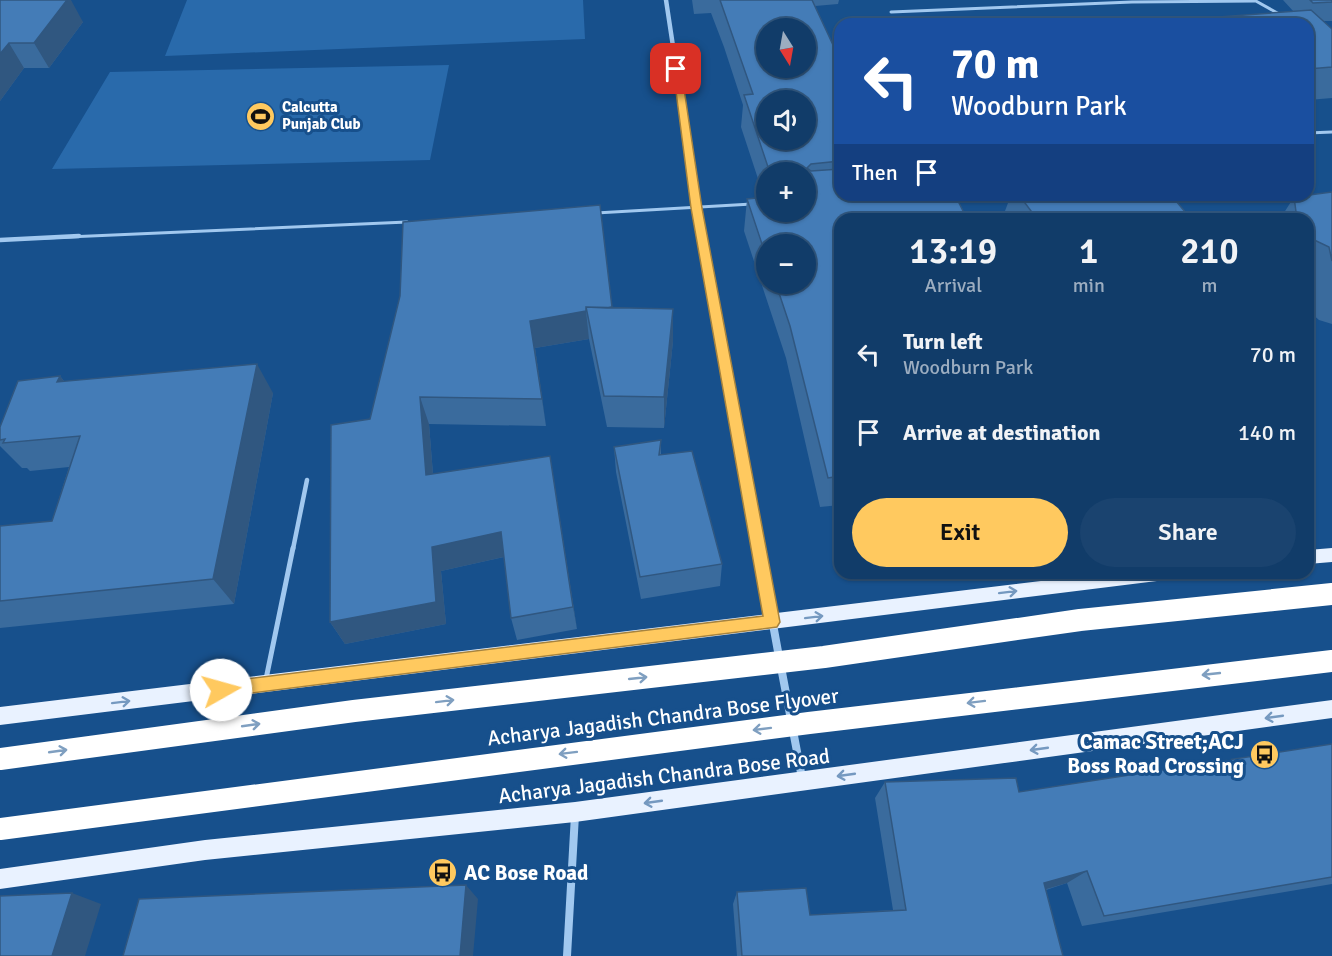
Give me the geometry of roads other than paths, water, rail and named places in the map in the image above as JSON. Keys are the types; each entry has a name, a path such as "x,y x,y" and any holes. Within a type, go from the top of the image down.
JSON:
{"highway":[{"path":"0,759 354,711 825,657 1080,620 1332,594"},
{"name":"Acharya Jagadish Chandra Bose Flyover","path":"0,829 821,721 1332,661"}],"main road":[{"path":"1314,556 1332,555"},
{"path":"0,717 1117,579"},
{"name":"Acharya Jagadish Chandra Bose Road","path":"0,879 205,850 575,812 1332,709"}],"street":[{"path":"666,0 697,208 803,781"},
{"path":"567,956 575,812"}],"lane":[{"path":"891,12 1131,1 1254,0 1289,18"},
{"path":"1314,133 1332,132"},
{"path":"590,213 755,204"},
{"path":"0,240 413,222"},
{"path":"265,684 307,480"}],"place":[{"name":"Calcutta Punjab Club","path":"261,116"},
{"name":"Camac Street;ACJ Boss Road Crossing","path":"1265,754"},
{"name":"AC Bose Road","path":"443,873"}]}
